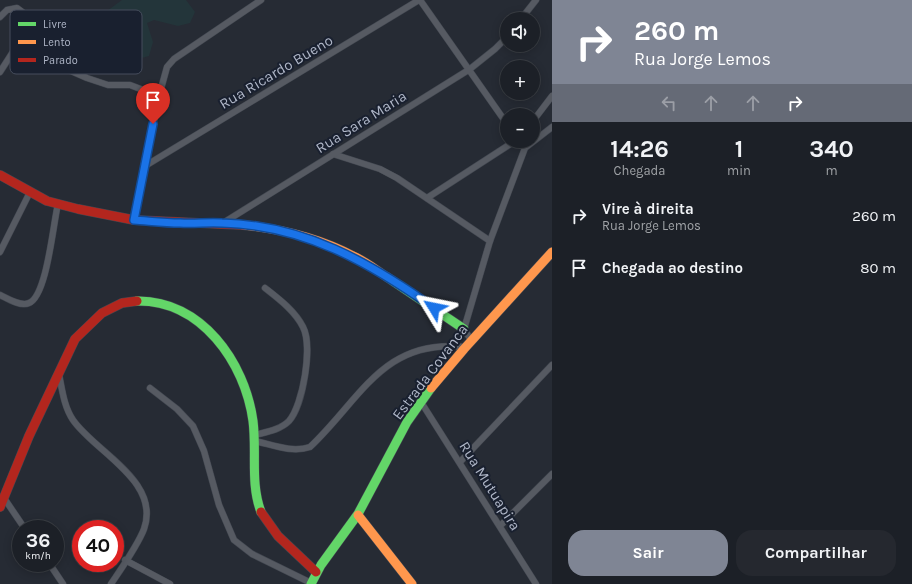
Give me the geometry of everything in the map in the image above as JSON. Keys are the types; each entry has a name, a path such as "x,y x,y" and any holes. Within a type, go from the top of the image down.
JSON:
{"street":[{"path":"134,220 159,96 167,67 174,59 261,0"},
{"path":"419,0 470,69 500,114"},
{"name":"Rua Ricardo Bueno","path":"145,166 419,0"},
{"path":"527,12 536,0"},
{"path":"0,17 12,8 17,8 20,10"},
{"name":"Rua Sara Maria","path":"223,222 308,171 470,69 500,44"},
{"path":"0,72 10,56"},
{"path":"78,74 108,85 130,85 159,96"},
{"path":"540,111 552,96"},
{"path":"540,136 552,127"},
{"path":"427,198 504,148"},
{"path":"464,330 490,241 525,148"},
{"path":"333,154 380,169 427,198 490,241"},
{"path":"0,175 30,192 58,204 134,220 180,223 223,222 264,227 299,235 324,243 366,264 424,301 464,330 471,340"},
{"path":"0,252 30,192"},
{"path":"0,296 24,304 30,303 42,288 58,204"},
{"name":"Estrada Covanca","path":"311,584 316,572 358,515 406,424 421,402 471,340 552,252"},
{"path":"255,438 278,429 288,422 292,416 305,373 308,349 307,336 302,325 287,306 265,288"},
{"path":"0,507 58,372 75,339 86,325 100,313 114,305 129,301 154,302 189,314 208,329 223,348 248,397 255,438 255,484 261,513 276,532 316,572"},
{"path":"255,438 292,450 301,450 310,446 385,367 406,355 434,347 465,347"},
{"path":"460,462 552,365"},
{"path":"58,372 68,411 73,421 116,462 138,486 144,495 146,511 144,529 111,584"},
{"path":"150,388 178,409 193,426 204,451 219,506 234,540 252,554 311,584"},
{"name":"Rua Mutuapira","path":"421,402 536,584"},
{"path":"500,526 552,474"},
{"path":"4,498 20,520"},
{"path":"358,515 412,584"},
{"path":"125,560 170,584"},
{"path":"55,572 63,584"}],"shaded area":[{"path":"122,0 186,0 195,12 190,23 178,26 154,20 147,23 153,42 149,56 142,58 142,10 108,10"}],"traffic: fast":[{"path":"387,277 464,329"},
{"path":"137,301 160,303 181,311 200,323 216,338 230,357 240,377 248,399 253,421 255,479 261,512"},
{"path":"311,584 321,565 358,514 407,422 431,388"}],"traffic: slow":[{"path":"243,225 300,235 327,244 362,260 387,277"},
{"path":"431,388 464,349 552,252"},
{"path":"358,515 412,584"}],"traffic: jam":[{"path":"0,175 47,201 78,209 134,220 243,225"},
{"path":"0,507 29,436 75,339 102,313 122,303 137,301"},
{"path":"261,512 278,536 316,572"}],"route":[{"path":"153,124 134,220 180,223 223,222 264,227 299,235 324,243 354,256 434,308"}]}
